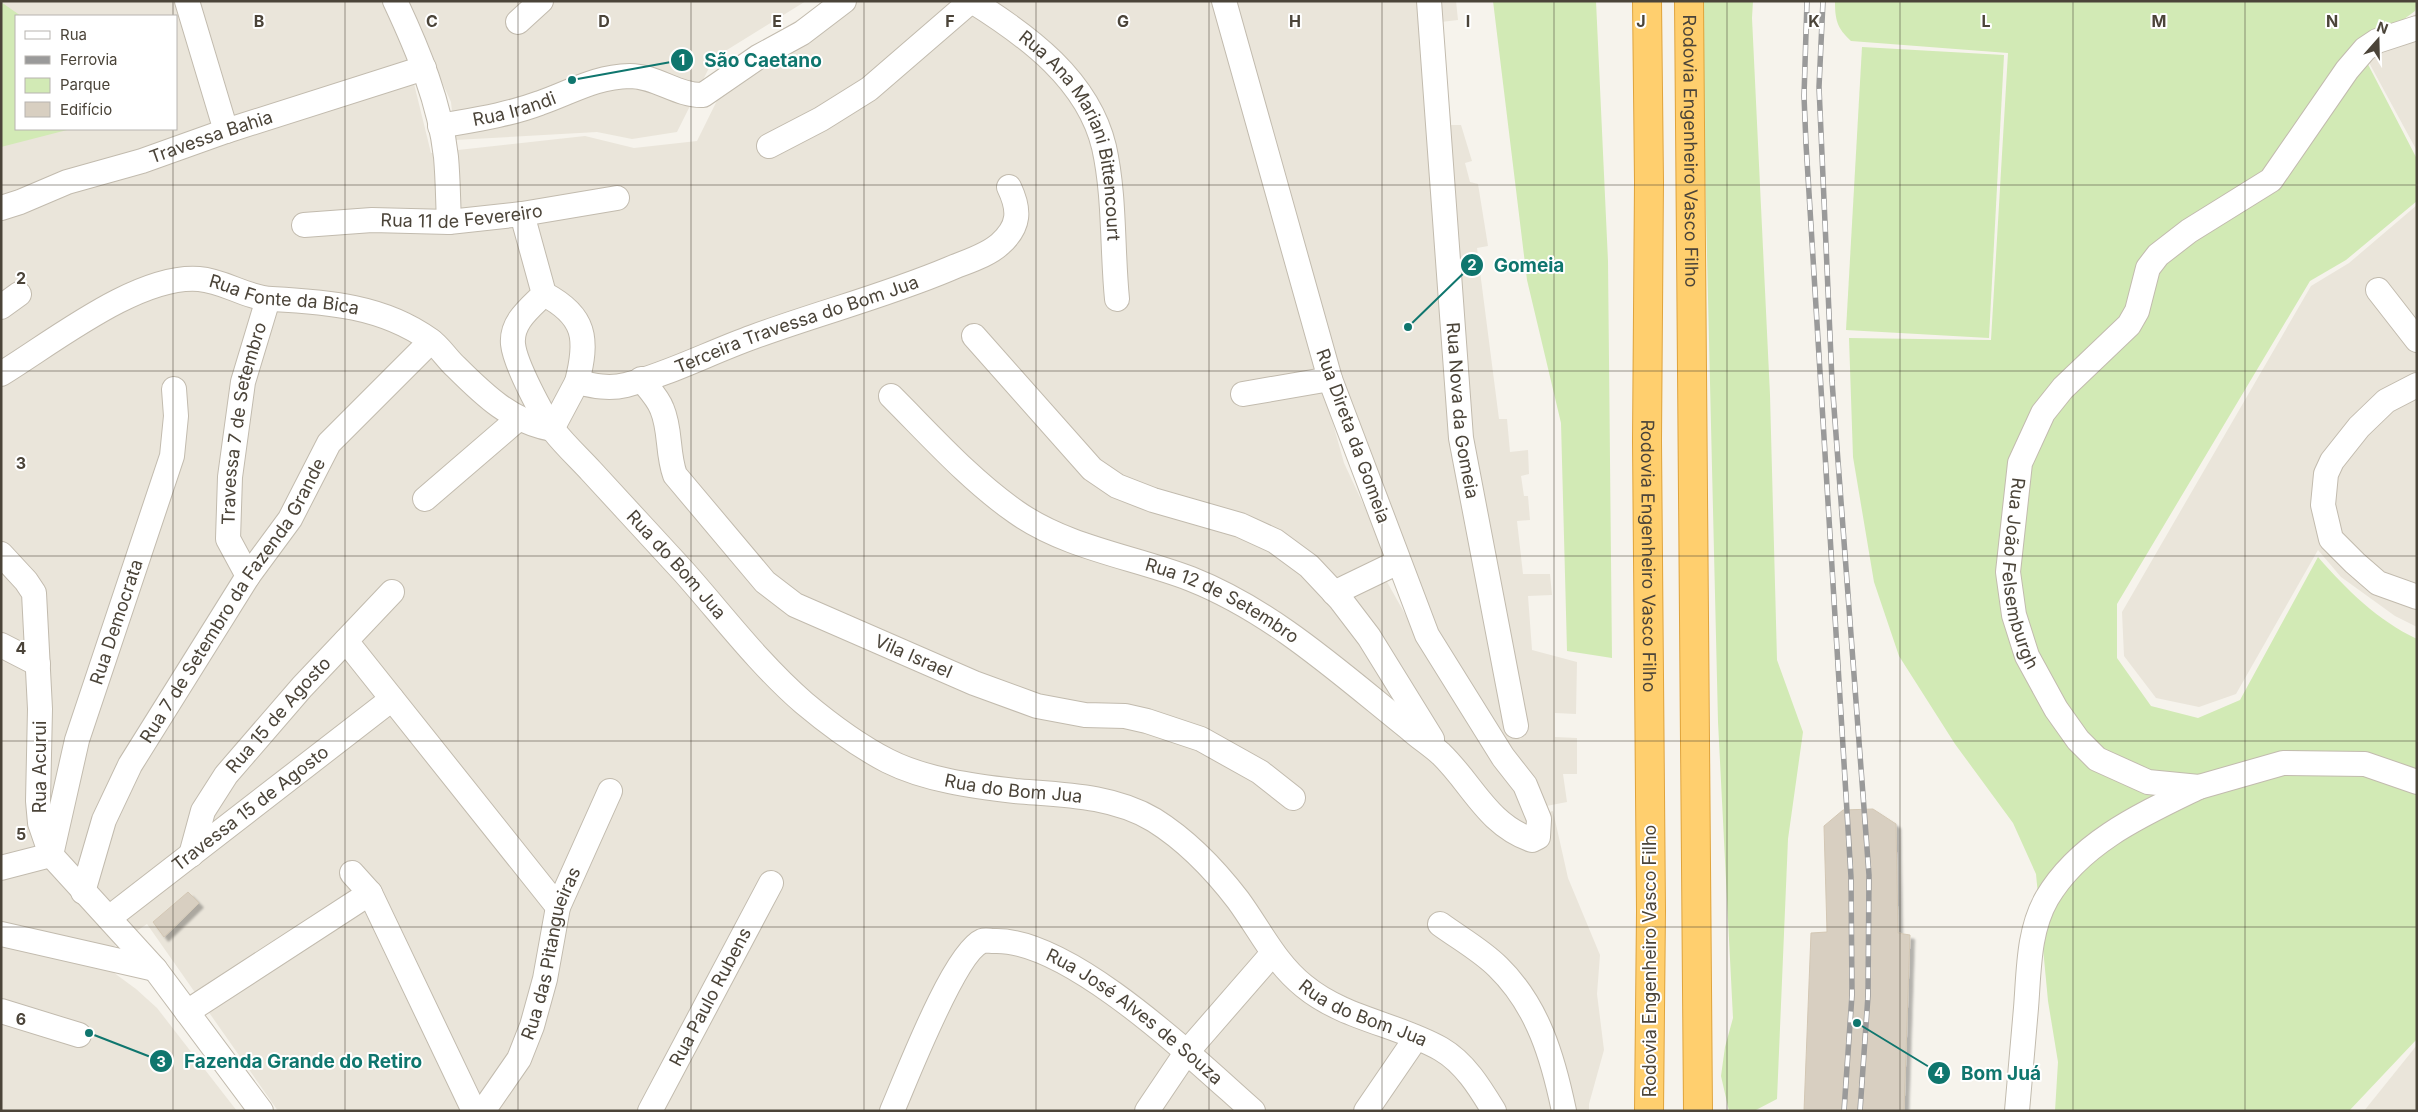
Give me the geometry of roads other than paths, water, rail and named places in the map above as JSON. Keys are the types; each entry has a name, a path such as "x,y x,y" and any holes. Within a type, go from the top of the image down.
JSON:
{"highway":[{"name":"Rodovia Engenheiro Vasco Filho","path":"1647,1 1649,182 1647,441 1651,911 1649,1111"},
{"name":"Rodovia Engenheiro Vasco Filho","path":"1689,1 1698,1111"}],"street":[{"path":"187,1 226,131"},
{"path":"394,1 424,68 440,126 446,156 449,222"},
{"path":"518,22 542,1"},
{"name":"Rua Irandi","path":"440,126 507,113 540,103 584,84 620,77 633,76 666,85 685,93 703,95 758,57 802,33 844,1"},
{"path":"769,146 821,119 869,89 972,1"},
{"name":"Rua Ana Mariani Bittencourt","path":"972,1 1011,26 1053,63 1080,93 1093,117 1103,146 1109,186 1117,299"},
{"name":"Rua Direta da Gomeia","path":"1224,1 1330,379 1428,635 1503,757 1525,785 1539,819 1538,836 1532,840"},
{"name":"Rua Nova da Gomeia","path":"1429,1 1461,438 1516,726"},
{"name":"Rua João Felsemburgh","path":"2417,28 2377,41 2365,49 2347,70 2270,180 2189,231 2158,255 2148,268 2136,311 2129,325 2054,399 2043,413 2020,463 2008,572 2018,629 2039,681 2078,740 2097,760 2148,782 2199,787 2283,763 2365,764 2417,782"},
{"name":"Travessa Bahia","path":"1,208 67,182 142,161 226,131 424,68"},
{"name":"Terceira Travessa do Bom Jua","path":"577,382 610,387 641,380 754,337 862,302 938,274 999,246 1010,234 1016,220 1017,205 1009,187"},
{"name":"Rua 11 de Fevereiro","path":"304,225 372,220 449,222 522,214 618,198"},
{"path":"522,214 544,294 570,310 580,327 583,350 577,382 552,429"},
{"name":"Rua Fonte da Bica","path":"1,374 90,318 142,291 179,280 199,279 268,299 319,300 360,308 403,325 431,341 501,409 536,426 552,429"},
{"path":"2378,290 2417,340"},
{"name":"Rua do Bom Jua","path":"544,294 525,312 515,327 513,344 529,385 552,429 686,574 747,646 804,703 864,747 890,762 923,775 1010,790 1100,800 1116,804 1153,820 1191,848 1237,899 1273,953 1293,977 1330,1003 1442,1050 1471,1075 1494,1111"},
{"name":"Travessa 7 de Setembro","path":"248,576 228,539 230,477 243,382 268,299"},
{"path":"974,336 1092,469 1117,486 1153,500 1240,525 1275,541 1309,566 1334,593 1369,637 1442,755"},
{"name":"Rua 7 de Setembro da Fazenda Grande","path":"82,892 104,820 130,765 248,576 290,519 329,443 431,341"},
{"path":"1243,394 1330,379"},
{"name":"Vila Israel","path":"641,380 662,407 668,435 669,458 675,475 765,582 795,605 974,683 1037,706 1085,715 1126,716 1201,739 1260,772 1293,798"},
{"path":"2417,385 2386,401 2359,427 2332,461 2326,474 2323,506 2331,538 2355,563 2378,583 2417,597"},
{"name":"Rua Democrata","path":"51,855 77,740 172,456 176,416 174,389"},
{"name":"Rua 12 de Setembro","path":"891,396 980,484 1018,513 1059,535 1192,579 1269,619 1442,755 1490,813 1515,834 1532,840"},
{"path":"426,499 518,418"},
{"name":"Rua Acurui","path":"1,554 32,590 36,614 40,709 38,801 40,823 51,855 82,892 109,918 155,969 261,1111"},
{"path":"1334,593 1390,566"},
{"name":"Rua 15 de Agosto","path":"191,854 203,811 226,775 302,687 392,592"},
{"path":"346,641 558,906"},
{"path":"1,645 38,664"},
{"name":"Travessa 15 de Agosto","path":"109,918 392,699"},
{"path":"2017,1111 2032,940 2047,898 2069,870 2109,834 2143,814 2199,787"},
{"name":"Rua das Pitangueiras","path":"483,1111 519,1059 532,1026 546,979 558,906 610,791"},
{"path":"1,868 51,855"},
{"path":"352,873 370,893 474,1111"},
{"name":"Rua Paulo Rubens","path":"650,1111 771,883"},
{"path":"187,1012 370,893"},
{"path":"1440,924 1498,967 1522,994 1542,1032 1555,1069 1564,1111"},
{"path":"1,934 155,969"},
{"name":"Rua José Alves de Souza","path":"892,1111 952,976 969,952 982,941 1005,940 1045,952 1112,992 1253,1111"},
{"path":"1147,1111 1186,1053 1273,953"},
{"path":"1,1011 79,1035"},
{"path":"1366,1111 1416,1038"}],"railway":[{"path":"1807,1 1804,96 1806,144 1851,877 1852,995 1844,1111"},
{"path":"1823,1 1819,87 1832,381 1869,875 1868,996 1860,1111"}],"place":[{"name":"São Caetano","path":"572,80"},
{"name":"Gomeia","path":"1408,327"},
{"name":"Bom Juá","path":"1857,1023"},
{"name":"Fazenda Grande do Retiro","path":"89,1033"}]}
